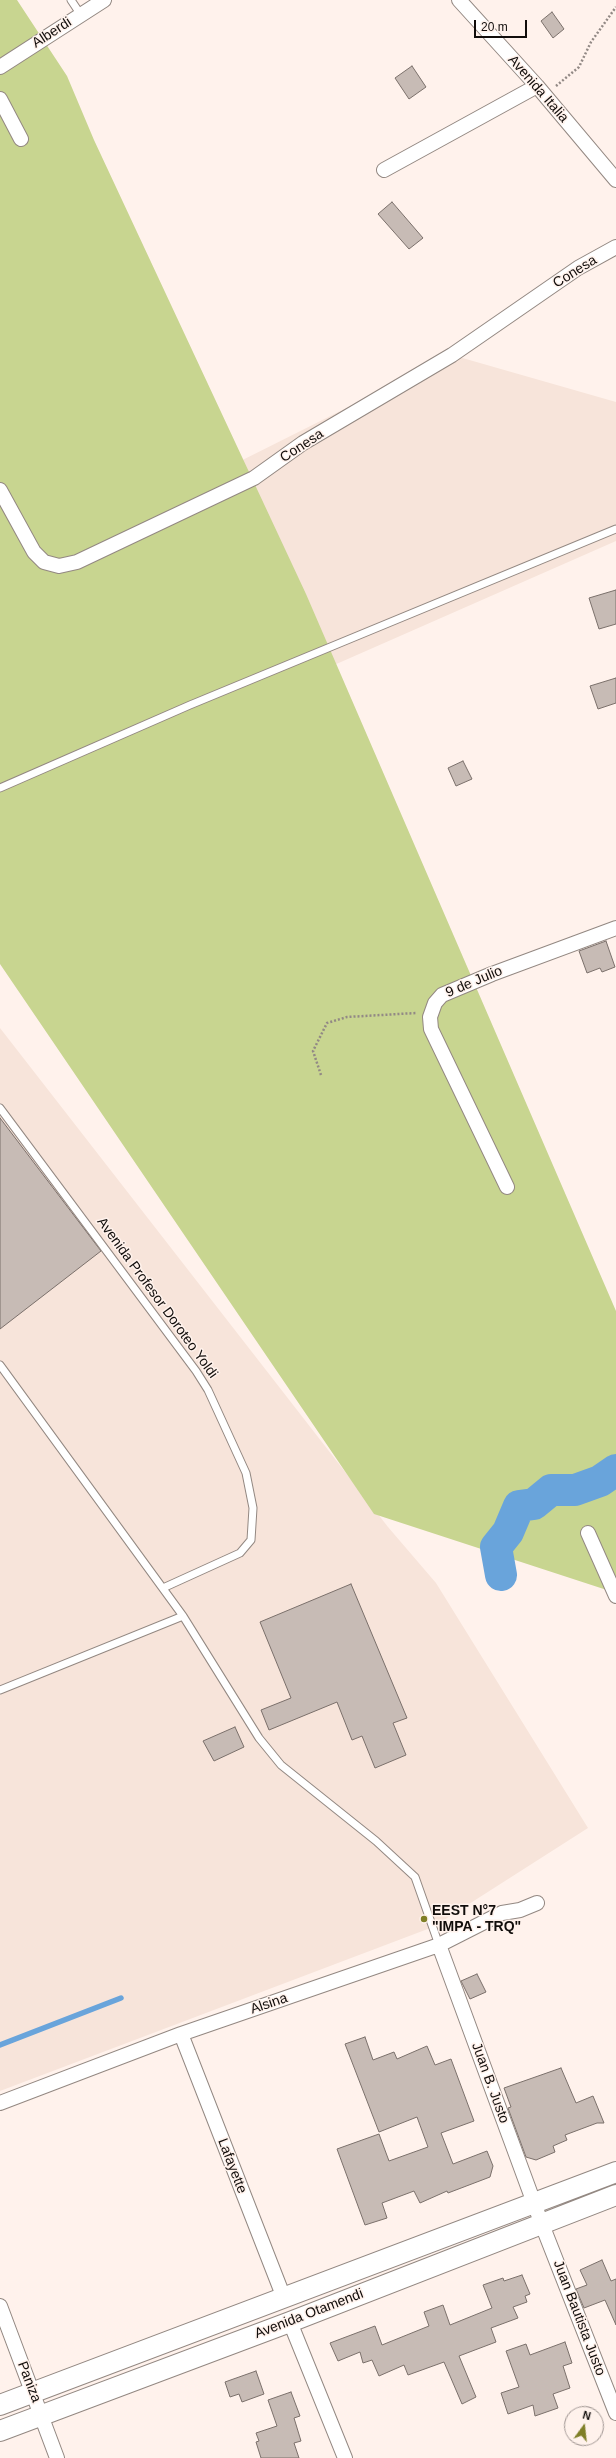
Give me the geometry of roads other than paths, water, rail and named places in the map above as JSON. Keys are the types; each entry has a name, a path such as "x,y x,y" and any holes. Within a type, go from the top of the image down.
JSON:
{"main road":[{"name":"Avenida Otamendi","path":"0,2405 616,2172"},
{"name":"Avenida Otamendi","path":"0,2431 290,2322 541,2222 616,2194"}],"street":[{"name":"Alberdi","path":"0,67 104,0"},
{"name":"Avenida Italia","path":"458,0 537,86 616,180"},
{"path":"384,170 537,86"},
{"path":"0,99 21,139"},
{"name":"Conesa","path":"0,490 34,552 44,562 59,566 77,562 254,478 303,443 452,355 578,268 616,247"},
{"name":"9 de Julio","path":"507,1188 431,1030 431,1012 435,1002 442,995 616,928"},
{"path":"588,1533 616,1596"},
{"name":"Alsina","path":"0,2104 181,2034 439,1945 502,1913 520,1910 537,1904"},
{"name":"Juan B. Justo","path":"439,1945 541,2222"},
{"name":"Lafayette","path":"181,2034 284,2298"},
{"name":"Juan Bautista Justo","path":"541,2222 616,2413"},
{"name":"Paniza","path":"0,2306 57,2458"},
{"path":"290,2322 345,2458"}],"lane":[{"path":"71,0 81,15"},
{"path":"0,788 197,702 616,529"},
{"name":"Avenida Profesor Doroteo Yoldi","path":"0,1108 196,1371 208,1390 246,1473 253,1508 251,1540 240,1553 163,1588"},
{"path":"0,1365 183,1616 259,1738 281,1765 376,1841 415,1877 439,1945"},
{"path":"0,1690 183,1616"}],"waterway":[{"path":"501,1575 496,1547 508,1532 519,1506 534,1504 551,1490 575,1490 600,1481 616,1470"},
{"path":"0,2045 121,1998"}],"place":[{"name":"EEST N°7 \"IMPA - TRQ\"","path":"424,1919"}]}
